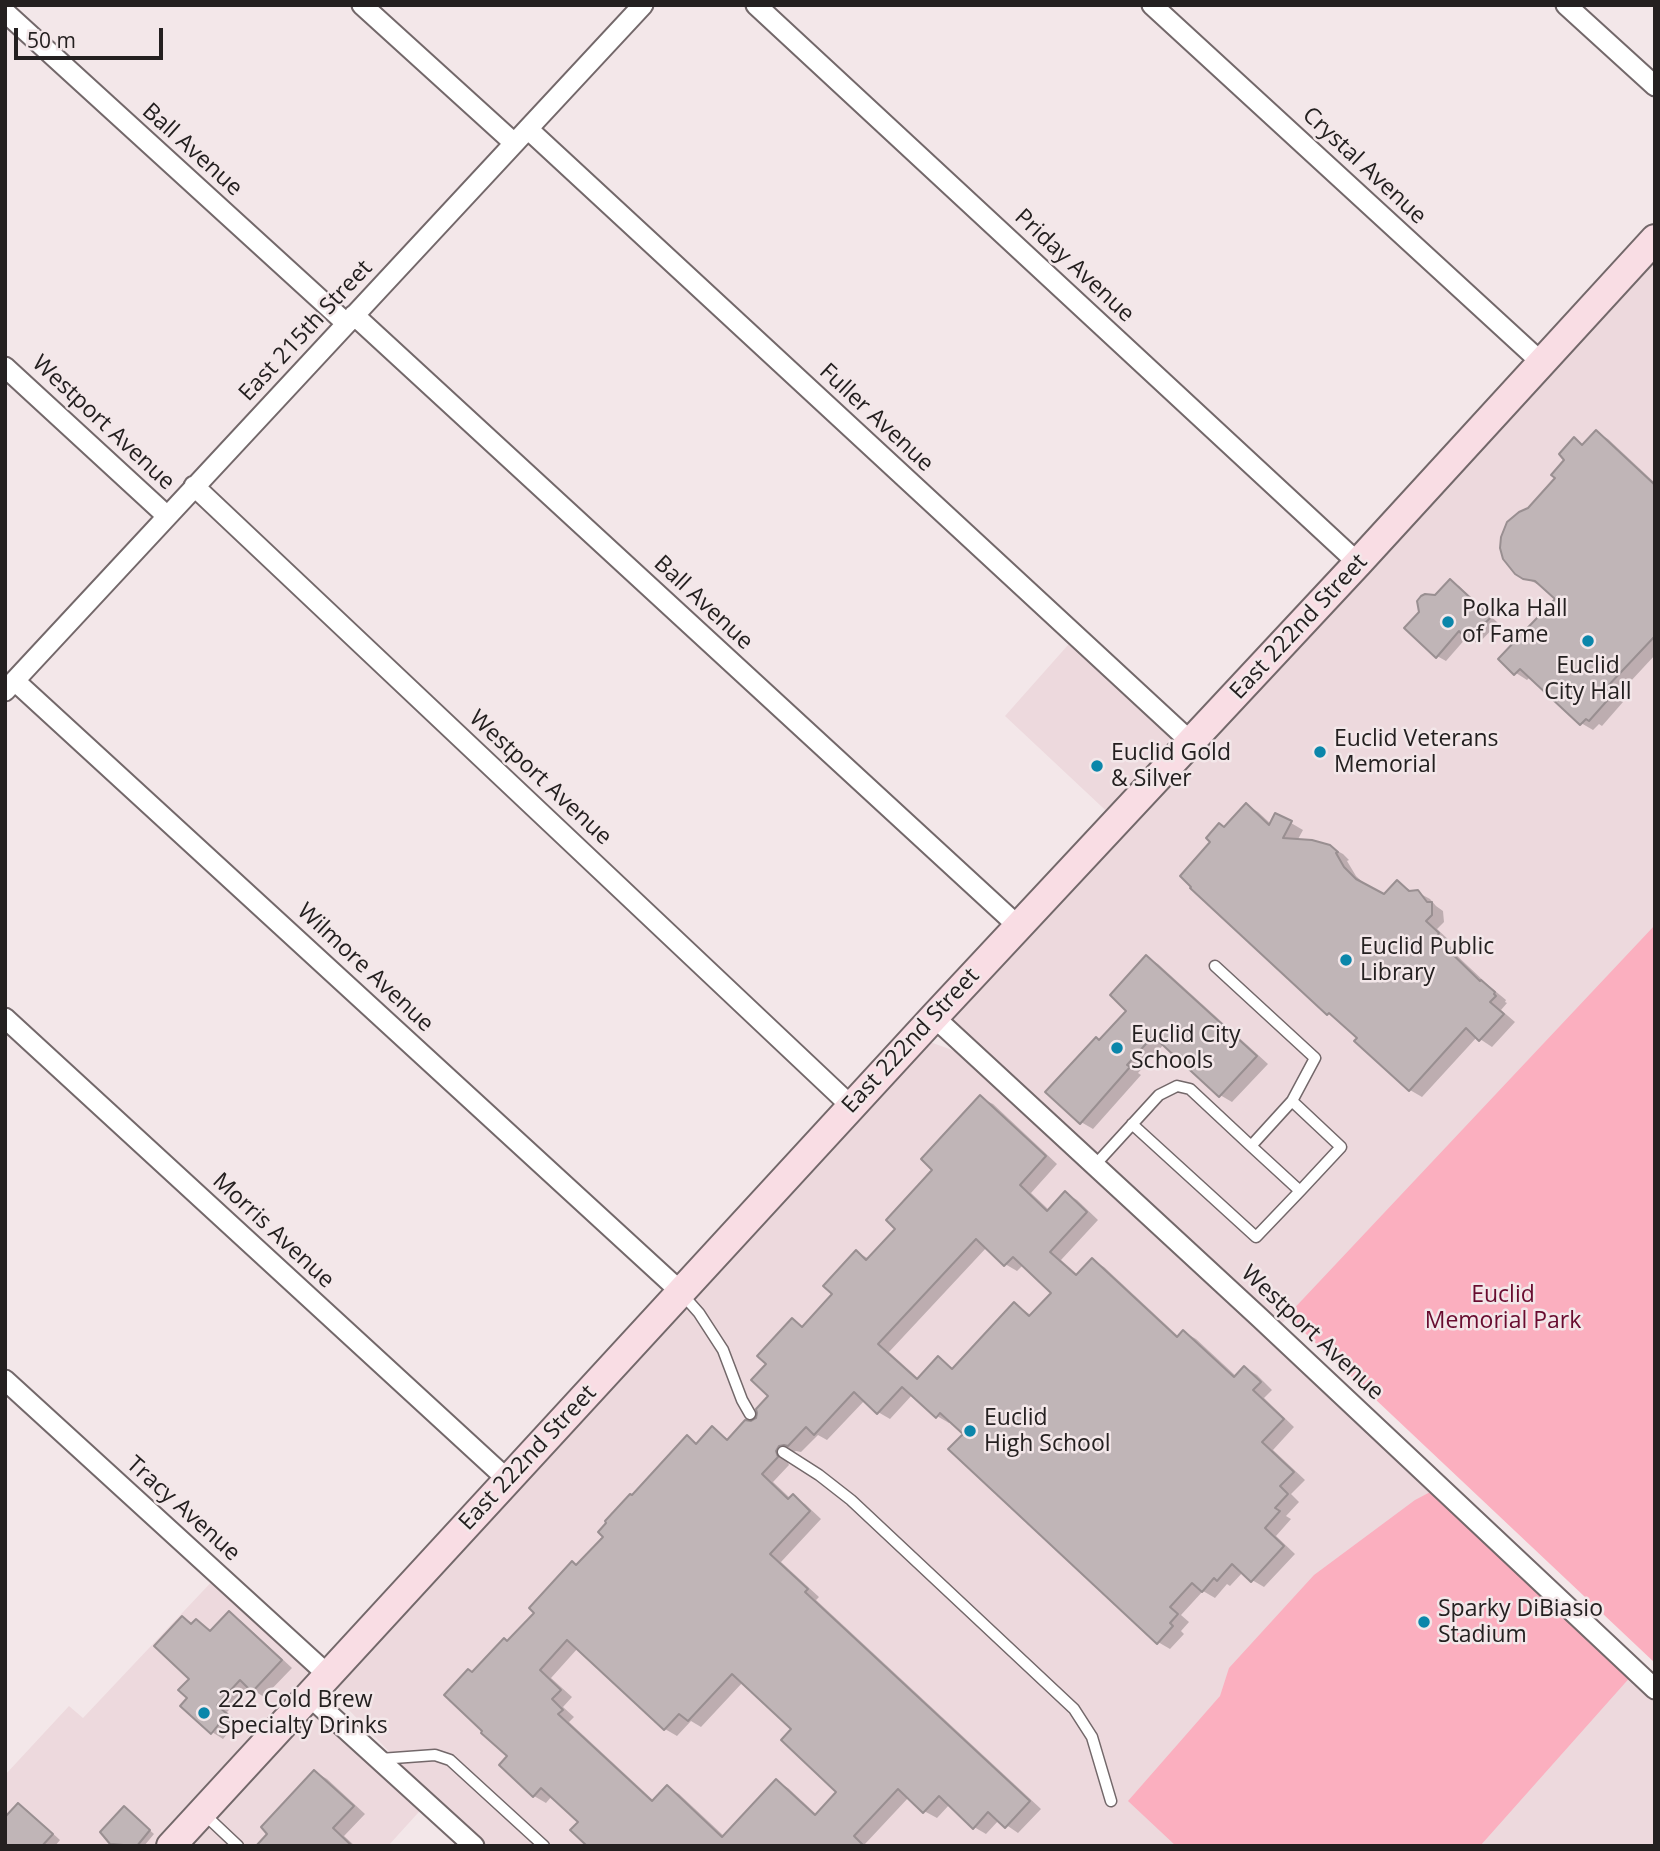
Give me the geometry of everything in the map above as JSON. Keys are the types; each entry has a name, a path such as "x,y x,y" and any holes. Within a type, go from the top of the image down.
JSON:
{"street":[{"name":"Fuller Avenue","path":"362,5 521,136 1192,743"},
{"name":"East 215th Street","path":"10,686 643,5"},
{"name":"Priday Avenue","path":"756,5 1358,563"},
{"name":"Crystal Avenue","path":"1153,5 1542,363"},
{"path":"1566,5 1655,86"},
{"name":"Ball Avenue","path":"5,12 350,319 1018,926"},
{"name":"East 222nd Street","path":"171,1846 851,1106 1192,743 1655,239"},
{"name":"Westport Avenue","path":"5,367 167,516"},
{"name":"Westport Avenue","path":"194,486 851,1106"},
{"name":"Wilmore Avenue","path":"10,686 681,1292"},
{"name":"Westport Avenue","path":"934,1017 1268,1324 1655,1689"},
{"name":"Morris Avenue","path":"5,1018 508,1480"},
{"name":"Tracy Avenue","path":"5,1380 327,1674"},
{"path":"308,1695 474,1846"}],"lane":[{"path":"1215,966 1315,1058 1292,1101 1251,1146"},
{"path":"1095,1165 1158,1095 1177,1086 1190,1089 1300,1191"},
{"path":"1132,1124 1256,1237 1341,1147 1292,1101"},
{"path":"681,1292 699,1313 723,1350 742,1401 750,1414"},
{"path":"783,1452 851,1500 1073,1709 1092,1737 1111,1801"},
{"path":"380,1759 435,1755 450,1760 544,1846"},
{"path":"202,1812 239,1846"}],"shaded area":[{"path":"1655,239 1655,928 1275,1331 934,1017 1117,821 1005,716 1076,636 1191,742"},
{"name":"Euclid High School","path":"930,1042 955,1051 1044,1131 1655,1695 1655,1846 489,1846 408,1771 345,1706 336,1683"},
{"path":"218,1575 327,1674 309,1695 427,1803 388,1846 5,1846 5,1775 69,1706 83,1718"}],"green space":[{"name":"Euclid Memorial Park","path":"1655,925 1655,1663 1287,1316"},
{"name":"Sparky DiBiasio Stadium","path":"1436,1489 1633,1674 1480,1846 1176,1846 1128,1801 1220,1696 1229,1668 1314,1575 1415,1500"}],"building":[{"path":"1596,430 1655,485 1655,636 1606,688 1613,694 1589,721 1586,719 1580,725 1520,669 1514,675 1498,659 1555,599 1535,581 1515,574 1503,559 1500,548 1507,522 1528,508 1555,478 1551,475 1564,460 1559,454 1574,437 1582,445"},
{"name":"Polka Hall of Fame","path":"1450,579 1491,617 1468,641 1459,631 1436,658 1404,628 1419,612 1417,601 1421,596 1435,595"},
{"path":"1246,803 1269,825 1275,813 1292,821 1283,838 1312,840 1330,845 1338,852 1336,853 1344,867 1356,879 1384,894 1397,880 1409,891 1418,890 1427,902 1432,902 1432,915 1426,921 1439,933 1437,936 1440,942 1495,992 1496,996 1490,1002 1504,1014 1479,1041 1466,1028 1409,1091 1354,1041 1357,1038 1329,1013 1327,1015 1180,876 1210,842 1206,838 1219,823 1224,827"},
{"path":"1146,955 1257,1056 1219,1097 1153,1036 1080,1124 1045,1092 1096,1037 1099,1040 1126,1011 1110,995"},
{"path":"980,1095 1046,1156 1020,1185 1047,1211 1065,1191 1087,1212 1050,1252 1076,1275 1092,1258 1177,1337 1183,1330 1234,1377 1244,1366 1261,1382 1253,1390 1284,1419 1262,1442 1294,1472 1280,1486 1288,1494 1275,1508 1280,1511 1265,1528 1284,1546 1251,1582 1232,1564 1217,1581 1214,1578 1202,1592 1192,1583 1170,1607 1178,1614 1170,1623 1173,1626 1157,1644 948,1449 963,1434 940,1413 936,1418 902,1387 877,1414 854,1392 814,1435 806,1427 788,1446 779,1446 776,1451 778,1457 762,1474 788,1499 793,1494 810,1511 770,1554 808,1589 805,1592 1030,1801 1005,1828 988,1812 973,1829 939,1796 923,1813 898,1789 854,1836 864,1846 587,1846 570,1830 578,1822 541,1788 533,1797 499,1765 507,1756 444,1695 468,1669 472,1672 504,1638 507,1641 534,1613 529,1608 572,1561 576,1565 603,1537 598,1532 605,1521 687,1435 696,1444 712,1426 727,1440 745,1420 756,1418 756,1409 768,1396 751,1380 766,1364 757,1356 792,1318 802,1327 832,1294 823,1286 856,1250 866,1260 895,1229 886,1220 932,1170 921,1159","holes":["976,1239 1004,1266 1013,1257 1051,1293 1029,1316 1014,1302 952,1369 938,1356 917,1379 878,1344","567,1640 664,1730 679,1714 688,1721 732,1674 791,1729 781,1740 836,1792 815,1815 776,1779 722,1837 667,1785 652,1801 558,1714 563,1710 552,1699 561,1690 540,1670"]},
{"path":"229,1611 282,1660 252,1692 240,1680 217,1705 227,1714 211,1734 180,1706 187,1698 178,1690 189,1679 154,1646 182,1616 191,1624 196,1619 210,1631"},
{"path":"314,1770 354,1806 333,1828 352,1846 256,1846 267,1834 261,1827"},
{"path":"18,1803 53,1834 42,1846 5,1846 5,1817"},
{"path":"124,1806 150,1830 137,1846 110,1844 100,1832"}],"place":[{"name":"Polka Hall of Fame","path":"1448,622"},
{"name":"Euclid City Hall","path":"1588,641"},
{"name":"Euclid Veterans Memorial","path":"1320,752"},
{"name":"Euclid Gold & Silver","path":"1097,766"},
{"name":"Euclid Public Library","path":"1346,960"},
{"name":"Euclid City Schools","path":"1117,1048"},
{"name":"Euclid High School","path":"970,1431"},
{"name":"Sparky DiBiasio Stadium","path":"1424,1622"},
{"name":"222 Cold Brew Specialty Drinks","path":"204,1713"}]}
